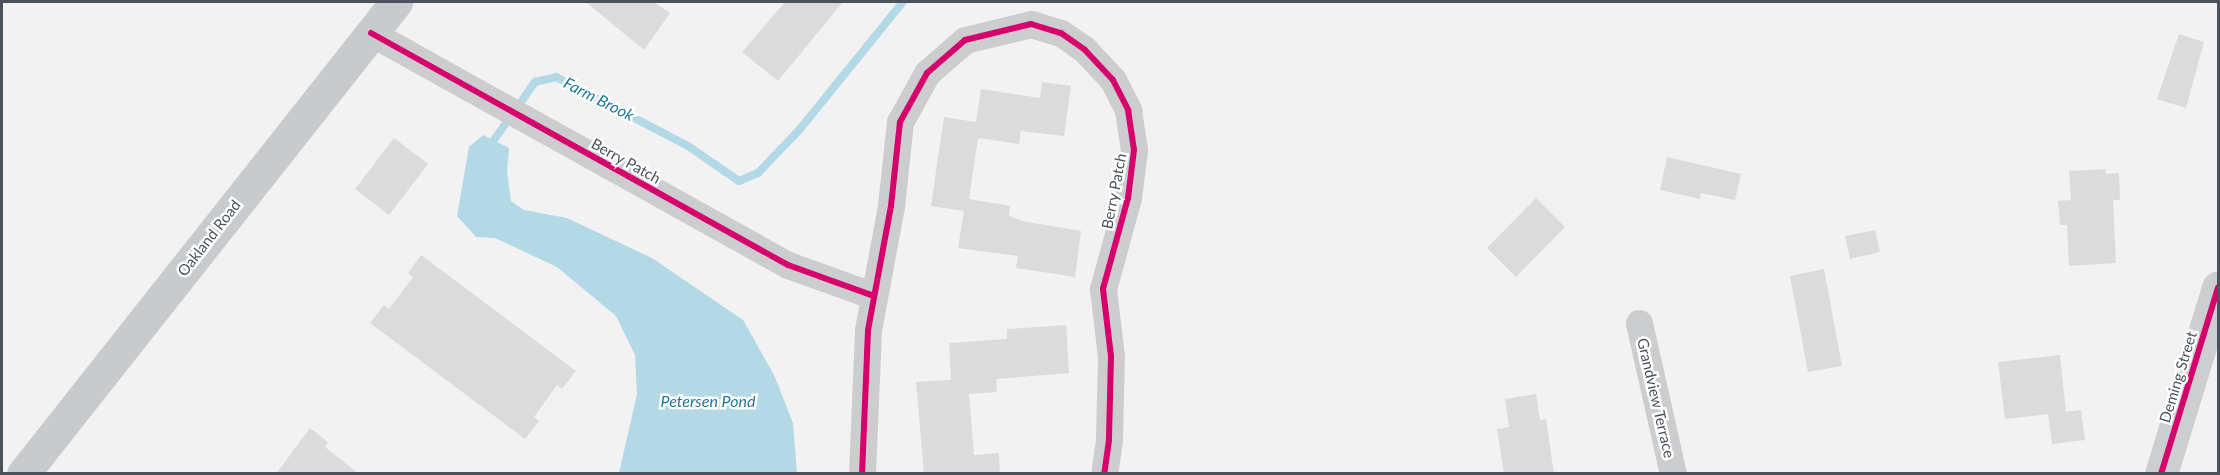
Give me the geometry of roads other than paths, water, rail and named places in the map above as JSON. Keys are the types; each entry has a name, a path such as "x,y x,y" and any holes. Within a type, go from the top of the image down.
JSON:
{"main road":[{"name":"Oakland Road","path":"23,474 396,2"}],"street":[{"name":"Berry Patch","path":"862,474 868,330 900,122 927,72 965,39 1032,13 1077,44 1113,80 1128,110 1134,150 1128,198 1103,289 1111,357 1109,440 1104,474"},
{"name":"Berry Patch","path":"371,33 788,265 874,296"},
{"name":"Deming Street","path":"2161,474 2218,288"},
{"name":"Grandview Terrace","path":"1639,323 1673,474"}],"water":[{"name":"Petersen Pond","path":"483,135 509,148 507,172 511,201 524,210 567,218 652,258 743,320 774,375 793,423 797,473 619,473 637,394 635,355 616,316 557,267 495,238 476,237 457,216 469,147"}],"waterway":[{"name":"Farm Brook","path":"489,147 535,82 556,77 688,146 739,181 758,173 800,129 903,2"}]}
